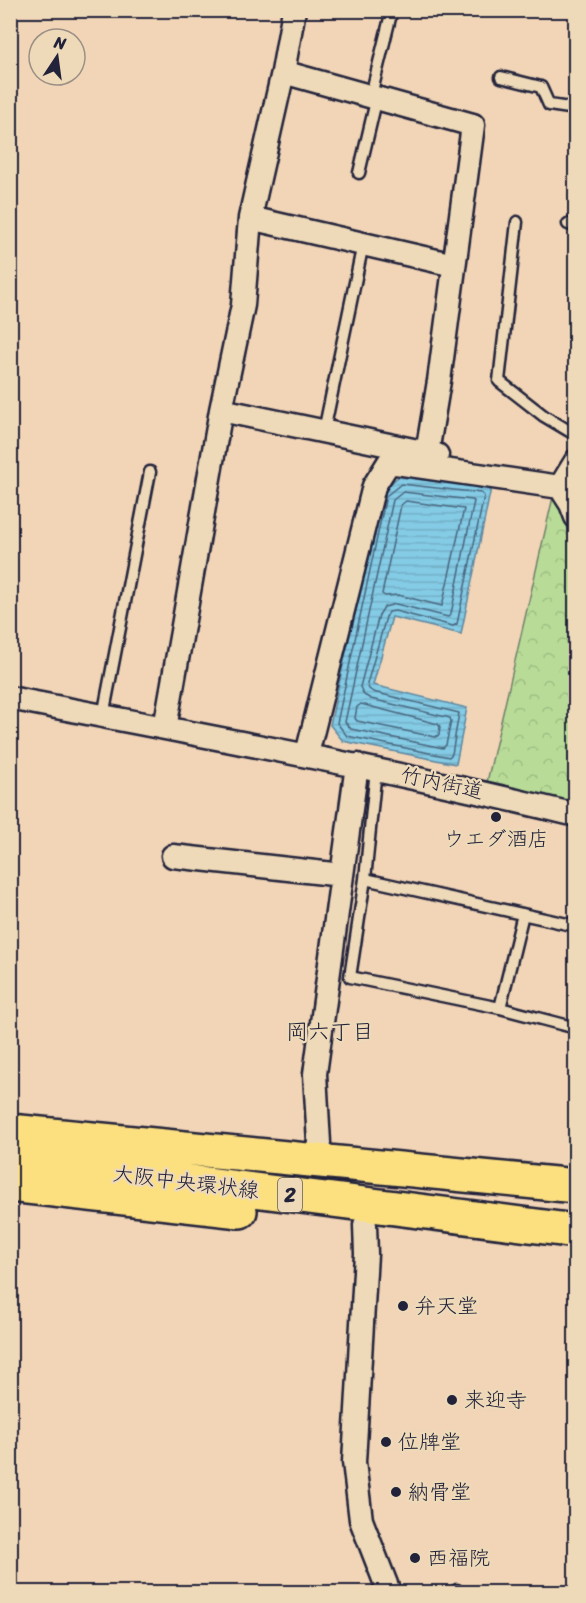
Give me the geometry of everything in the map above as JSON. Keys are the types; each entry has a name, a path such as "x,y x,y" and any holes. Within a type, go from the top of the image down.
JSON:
{"main road":[{"path":"10,1109 348,1146 417,1171"},
{"name":"大阪中央環状線","path":"10,1131 576,1186"},
{"name":"大阪中央環状線","path":"10,1162 137,1175 572,1230"},
{"path":"10,1185 365,1224 572,1230"}],"street":[{"path":"10,698 165,728 221,410 243,305 250,218 283,72 294,10"},
{"path":"283,72 473,125 439,381 427,453"},
{"path":"250,218 454,265"},
{"path":"221,410 462,460 491,476"},
{"path":"560,488 576,461"},
{"path":"307,754 374,486 389,462 560,488 571,504 576,517"},
{"name":"竹内街道","path":"165,728 307,754 475,790 576,815"},
{"path":"319,1143 315,1074 342,875 367,767"},
{"path":"173,856 342,875"},
{"path":"365,1224 366,1254 354,1462 361,1520 388,1593"}],"lane":[{"path":"359,173 392,10"},
{"path":"501,77 541,87 549,105 576,109"},
{"path":"517,222 499,381 544,416 576,435"},
{"path":"324,431 363,244"},
{"path":"103,716 150,472"},
{"path":"367,767 365,879 350,977 500,1008 576,1028"},
{"path":"365,879 576,926"},
{"path":"500,1008 523,914"}],"green space":[{"path":"553,497 559,498 575,543 575,803 487,782"}],"water":[{"path":"398,477 491,488 461,634 392,617 373,685 467,708 456,764 343,741 330,725 381,492"}],"place":[{"name":"ウエダ酒店","path":"496,817"},
{"name":"弁天堂","path":"403,1306"},
{"name":"来迎寺","path":"452,1400"},
{"name":"位牌堂","path":"386,1442"},
{"name":"納骨堂","path":"396,1492"},
{"name":"西福院","path":"415,1558"}],"district":[{"name":"岡六丁目","path":"330,1031"}]}
